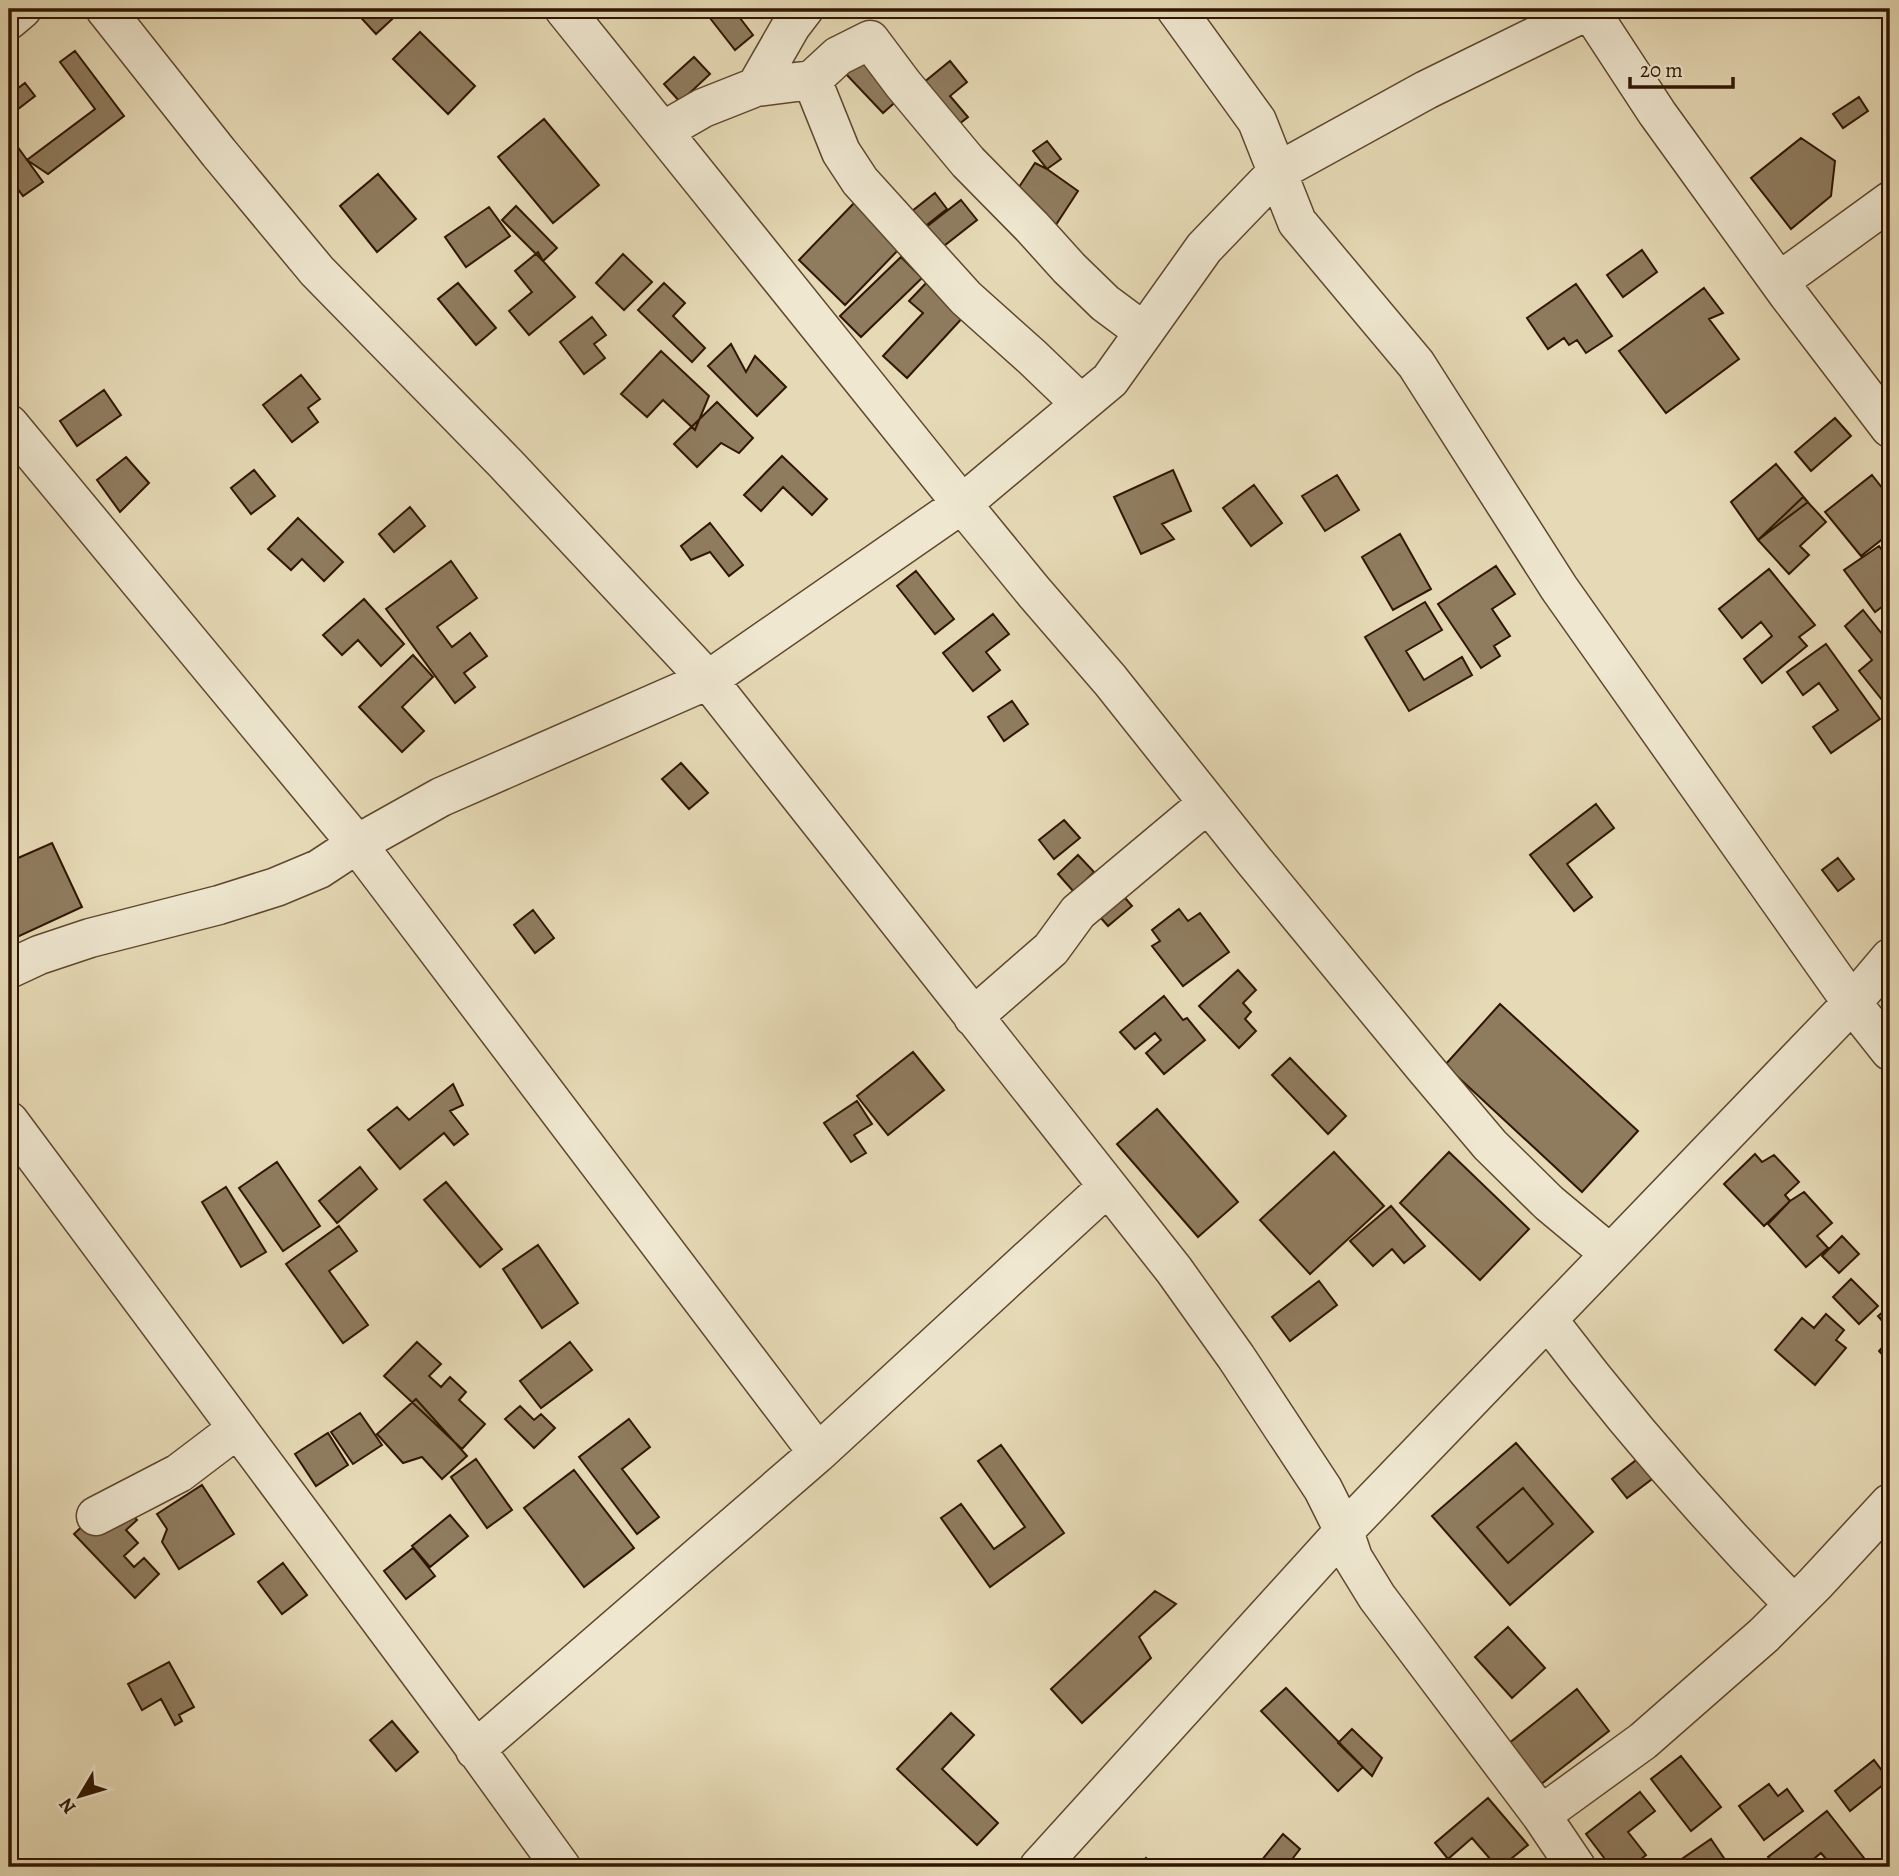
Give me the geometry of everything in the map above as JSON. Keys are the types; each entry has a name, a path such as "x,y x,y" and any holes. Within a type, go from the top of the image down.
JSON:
{"street":[{"path":"9,20 22,9"},
{"path":"105,9 317,271 506,464 708,680 1174,1270 1236,1357 1323,1489 1344,1531 1353,1558 1377,1597 1541,1815 1576,1867"},
{"path":"564,9 962,504 1110,680 1308,927 1490,1145 1549,1203 1609,1253"},
{"path":"756,87 791,26 804,9"},
{"path":"1175,9 1257,121 1297,222 1416,364 1559,588 1852,1003 1890,1051"},
{"path":"9,969 39,955 90,938 219,905 276,887 318,869 441,797 708,680 962,504 1110,380 1204,248 1277,172 1426,90 1590,9 1657,113 1787,293 1890,428"},
{"path":"663,131 703,108 756,87 812,80 838,56 870,40 968,162 1105,303 1144,332"},
{"path":"812,80 841,152 860,181 966,298 1082,404"},
{"path":"1780,281 1890,201"},
{"path":"9,424 357,844 818,1454"},
{"path":"973,1017 1051,949 1078,912 1208,803"},
{"path":"1039,1867 1344,1531 1852,1003 1890,958"},
{"path":"9,1121 561,1867"},
{"path":"475,1750 818,1454 1107,1187"},
{"path":"1548,1320 1623,1415 1709,1516 1794,1605"},
{"path":"96,1516 179,1473 237,1429"},
{"path":"1541,1815 1643,1741 1764,1635 1890,1503"}],"building":[{"path":"353,9 403,9 376,34"},
{"path":"711,9 733,9 753,35 735,50 706,13"},
{"path":"750,9 769,9 762,18"},
{"path":"420,32 475,86 448,114 393,59"},
{"path":"75,51 124,116 48,174 27,160 95,109 60,62"},
{"path":"694,57 710,74 680,102 664,84"},
{"path":"862,57 901,97 883,113 845,73"},
{"path":"950,61 967,82 950,96 968,117 950,131 917,88"},
{"path":"25,83 35,96 9,116 9,95"},
{"path":"1859,97 1868,111 1843,128 1833,114"},
{"path":"544,119 599,185 553,223 498,157"},
{"path":"9,135 43,182 23,196 9,177"},
{"path":"1801,138 1835,161 1831,196 1791,229 1751,178"},
{"path":"1047,141 1061,159 1047,169 1033,151"},
{"path":"1035,163 1078,191 1048,237 1005,208"},
{"path":"378,174 416,219 377,252 340,206"},
{"path":"935,193 947,209 914,235 895,211 905,202 912,211"},
{"path":"961,200 977,220 940,249 925,228"},
{"path":"856,201 902,246 845,305 799,260"},
{"path":"516,206 557,248 543,261 502,220"},
{"path":"489,207 510,236 466,267 445,237"},
{"path":"1642,250 1657,272 1623,297 1607,275"},
{"path":"538,252 575,297 529,335 509,311 532,292 515,271"},
{"path":"623,254 652,282 624,310 596,283"},
{"path":"901,257 922,278 861,337 840,316"},
{"path":"929,280 966,314 907,378 883,356 923,313 909,301"},
{"path":"458,283 496,328 476,345 438,299"},
{"path":"664,283 685,303 673,316 705,348 692,362 638,310"},
{"path":"1576,284 1612,336 1586,353 1577,340 1569,345 1564,338 1548,349 1527,318"},
{"path":"1704,288 1723,313 1709,319 1739,359 1666,413 1619,351"},
{"path":"592,317 606,335 594,344 605,358 584,374 560,342"},
{"path":"731,344 746,372 755,356 786,387 757,416 708,366"},
{"path":"661,351 709,396 695,430 663,400 647,417 621,394"},
{"path":"301,375 320,399 308,408 318,422 292,442 263,405"},
{"path":"104,390 121,415 77,446 60,421"},
{"path":"717,402 753,438 739,453 721,443 697,467 674,444"},
{"path":"1835,418 1851,436 1811,471 1795,452"},
{"path":"782,456 827,499 812,515 783,487 761,511 744,495"},
{"path":"126,457 149,483 120,512 97,480"},
{"path":"1776,464 1808,502 1758,540 1731,502"},
{"path":"254,470 275,496 251,514 231,488"},
{"path":"1173,470 1191,511 1162,524 1174,539 1141,554 1114,497"},
{"path":"1337,475 1359,510 1325,531 1302,496"},
{"path":"1872,475 1890,498 1890,533 1861,556 1825,512"},
{"path":"1254,485 1282,523 1251,546 1223,508"},
{"path":"1803,497 1826,522 1800,546 1809,555 1789,574 1758,540"},
{"path":"410,507 425,526 394,552 379,534"},
{"path":"298,518 343,562 324,581 302,559 291,570 268,549"},
{"path":"710,523 743,565 729,576 710,552 691,560 681,546"},
{"path":"1400,534 1431,589 1393,610 1362,557"},
{"path":"1879,546 1890,561 1890,601 1875,612 1844,570"},
{"path":"451,561 477,598 437,627 452,647 470,633 487,656 464,673 475,687 455,703 386,609"},
{"path":"1496,566 1515,594 1492,609 1510,636 1494,646 1500,656 1481,668 1438,604"},
{"path":"1769,569 1815,625 1799,637 1807,646 1762,683 1744,659 1772,636 1761,622 1742,638 1719,609"},
{"path":"916,571 954,619 935,634 897,586"},
{"path":"364,599 404,644 381,666 358,640 342,655 323,635"},
{"path":"1425,602 1442,630 1406,651 1424,680 1462,657 1472,675 1409,711 1365,637"},
{"path":"1863,610 1890,644 1890,710 1859,671 1872,660 1845,626"},
{"path":"993,614 1009,634 986,652 1000,670 973,691 943,653"},
{"path":"1826,644 1880,719 1831,753 1813,727 1838,710 1819,683 1803,695 1787,672"},
{"path":"413,655 433,677 402,707 424,731 402,752 359,707"},
{"path":"1012,701 1028,724 1004,741 988,717"},
{"path":"681,763 708,793 689,809 662,779"},
{"path":"1596,804 1614,828 1567,864 1592,897 1574,911 1530,855"},
{"path":"1064,820 1080,838 1054,859 1039,840"},
{"path":"52,843 82,907 15,938 9,926 9,862"},
{"path":"1078,855 1094,872 1074,892 1058,874"},
{"path":"1838,858 1854,879 1838,891 1822,870"},
{"path":"1102,871 1132,906 1108,926 1078,892"},
{"path":"1179,909 1188,921 1200,913 1229,952 1183,986 1152,946 1160,941 1152,930"},
{"path":"533,910 554,938 535,953 514,925"},
{"path":"1238,970 1256,990 1243,1003 1251,1012 1245,1019 1256,1031 1239,1048 1199,1006"},
{"path":"1164,996 1183,1020 1187,1018 1205,1040 1164,1074 1146,1053 1161,1040 1155,1033 1135,1049 1120,1032"},
{"path":"1500,1004 1638,1131 1582,1192 1445,1065"},
{"path":"913,1052 944,1090 888,1135 857,1096"},
{"path":"1290,1058 1346,1116 1328,1134 1272,1075"},
{"path":"453,1084 463,1105 450,1111 468,1134 454,1145 444,1133 400,1169 368,1130 397,1107 409,1120"},
{"path":"857,1101 872,1124 854,1135 866,1153 851,1162 824,1123"},
{"path":"1157,1109 1238,1202 1198,1237 1117,1144"},
{"path":"1334,1152 1384,1206 1310,1274 1260,1220"},
{"path":"1449,1152 1529,1229 1480,1280 1400,1203"},
{"path":"1755,1154 1762,1162 1774,1155 1799,1182 1785,1195 1790,1201 1764,1226 1724,1184"},
{"path":"277,1162 320,1226 283,1251 239,1188"},
{"path":"360,1167 377,1189 337,1223 319,1201"},
{"path":"446,1182 502,1249 480,1267 424,1200"},
{"path":"226,1187 266,1252 241,1267 202,1202"},
{"path":"1804,1192 1832,1223 1817,1236 1828,1248 1806,1267 1768,1224 1790,1201"},
{"path":"1391,1206 1425,1246 1404,1263 1392,1249 1373,1266 1350,1241"},
{"path":"339,1226 357,1251 329,1271 368,1325 343,1343 286,1264"},
{"path":"1842,1236 1859,1254 1839,1273 1822,1256"},
{"path":"538,1245 578,1303 542,1328 503,1269"},
{"path":"1851,1279 1878,1306 1859,1324 1833,1297"},
{"path":"1319,1281 1337,1305 1290,1341 1272,1317"},
{"path":"1890,1306 1890,1330 1878,1316"},
{"path":"1826,1314 1844,1330 1836,1340 1846,1348 1815,1385 1775,1350 1802,1318 1814,1328"},
{"path":"1890,1339 1890,1363 1879,1351"},
{"path":"417,1342 441,1364 429,1376 441,1387 450,1377 466,1392 459,1400 485,1424 462,1449 384,1376"},
{"path":"570,1342 592,1370 541,1408 520,1381"},
{"path":"416,1399 467,1456 442,1479 422,1457 403,1463 377,1434"},
{"path":"520,1406 534,1420 541,1414 555,1428 534,1448 505,1419"},
{"path":"360,1413 382,1445 353,1464 331,1432"},
{"path":"629,1419 650,1447 622,1469 659,1517 637,1534 579,1457"},
{"path":"328,1433 348,1465 316,1486 295,1454"},
{"path":"1516,1443 1593,1532 1510,1605 1432,1516"},
{"path":"1001,1445 1064,1533 990,1587 941,1518 961,1504 994,1549 1025,1527 978,1461"},
{"path":"1640,1457 1656,1476 1627,1498 1612,1479"},
{"path":"476,1459 512,1510 487,1528 451,1477"},
{"path":"574,1470 634,1548 584,1587 524,1508"},
{"path":"202,1485 234,1534 179,1569 162,1542 167,1529 157,1514"},
{"path":"1523,1488 1553,1524 1508,1563 1477,1527"},
{"path":"114,1496 137,1520 126,1530 138,1543 124,1556 134,1567 144,1558 159,1574 135,1598 74,1534"},
{"path":"450,1515 468,1536 430,1567 412,1546"},
{"path":"413,1548 435,1576 406,1599 384,1571"},
{"path":"283,1563 307,1595 282,1614 258,1582"},
{"path":"1155,1591 1176,1604 1139,1637 1151,1658 1082,1723 1051,1689"},
{"path":"1508,1627 1545,1668 1512,1698 1475,1657"},
{"path":"169,1662 194,1707 179,1715 182,1721 175,1725 161,1699 142,1710 128,1684"},
{"path":"1286,1688 1363,1767 1338,1791 1261,1711"},
{"path":"1577,1689 1609,1731 1540,1785 1508,1744"},
{"path":"951,1713 974,1735 942,1769 998,1823 977,1845 897,1769"},
{"path":"392,1721 418,1752 396,1771 370,1740"},
{"path":"1352,1729 1382,1758 1372,1776 1338,1743"},
{"path":"1681,1756 1721,1807 1691,1831 1651,1779"},
{"path":"1874,1760 1889,1780 1850,1811 1835,1791"},
{"path":"1769,1784 1778,1796 1787,1789 1803,1811 1764,1840 1739,1806"},
{"path":"1640,1792 1655,1811 1628,1832 1646,1855 1631,1867 1611,1867 1586,1834"},
{"path":"1488,1798 1528,1845 1501,1867 1497,1867 1472,1838 1448,1859 1435,1843"},
{"path":"1827,1811 1871,1867 1833,1867 1821,1853 1804,1867 1776,1867 1768,1857"},
{"path":"1283,1834 1300,1849 1286,1867 1258,1867 1257,1866"},
{"path":"1711,1839 1730,1867 1670,1867"},
{"path":"1146,1858 1158,1867 1139,1867"}]}
